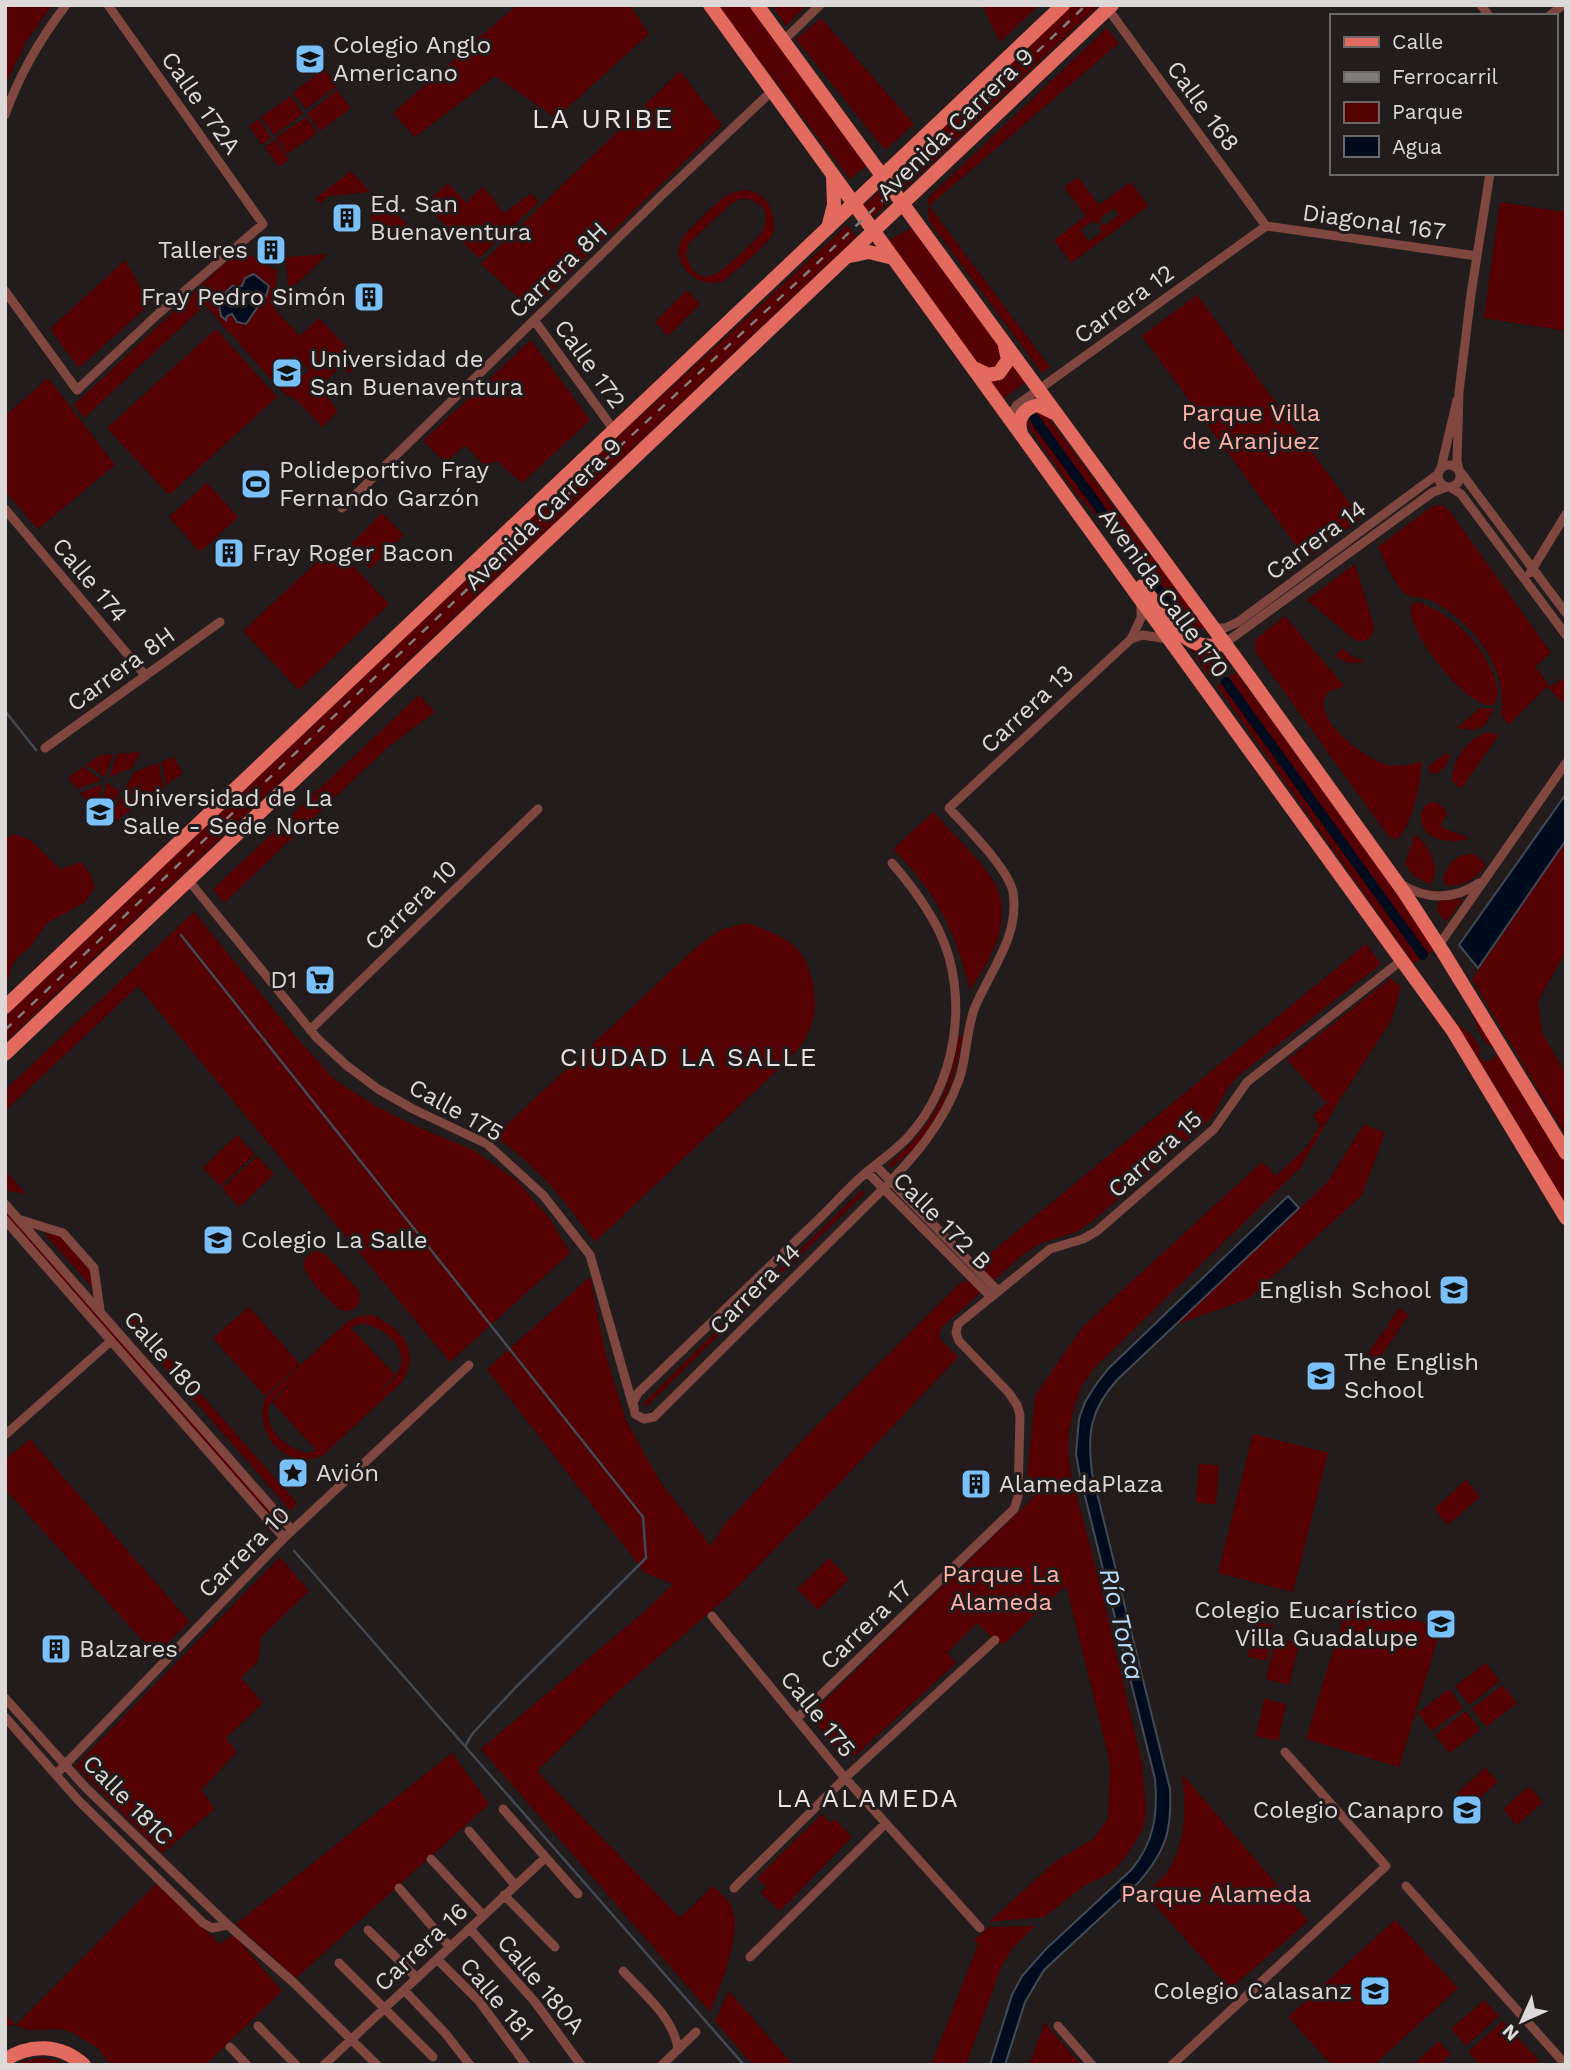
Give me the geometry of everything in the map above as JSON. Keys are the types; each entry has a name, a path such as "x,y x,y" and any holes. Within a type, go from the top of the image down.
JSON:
{"main road":[{"name":"Avenida Calle 170","path":"710,5 1402,960 1466,1052 1566,1218"},
{"name":"Avenida Calle 170","path":"757,5 1225,643 1396,881 1439,945 1566,1153"},
{"name":"Avenida Carrera 9","path":"5,1007 1063,5"},
{"name":"Avenida Carrera 9","path":"5,1054 1110,7"},
{"path":"828,229 834,205 833,174"},
{"path":"848,256 869,252 893,258"},
{"path":"970,363 978,371 988,375 1003,370 1008,355 999,336"},
{"path":"1021,435 1021,415 1031,407 1045,407 1059,418"},
{"path":"1091,531 1186,638 1206,646 1225,643"},
{"path":"5,2047 54,2049 70,2055 84,2065"},
{"path":"5,2060 27,2049"}],"street":[{"path":"5,115 12,94 40,42 66,5"},
{"name":"Calle 172A","path":"5,291 77,390 159,313 263,223 108,5"},
{"path":"783,41 820,5"},
{"name":"Calle 168","path":"1110,7 1266,226"},
{"name":"Carrera 8H","path":"342,508 772,91"},
{"path":"1448,487 1459,481 1456,441 1460,418 1459,392 1490,175"},
{"name":"Diagonal 167","path":"1266,226 1477,256"},
{"name":"Carrera 12","path":"1009,417 1014,408 1038,389 1266,226"},
{"name":"Calle 172","path":"534,320 614,430"},
{"path":"1459,392 1439,471 1440,483 1461,494 1566,635"},
{"path":"1439,471 1450,464 1459,470 1566,613"},
{"name":"Carrera 14","path":"1214,628 1225,628 1238,622 1439,471"},
{"name":"Carrera 14","path":"1225,643 1433,492 1448,487"},
{"name":"Calle 174","path":"5,509 145,676"},
{"path":"1525,581 1566,514"},
{"path":"1131,639 1141,618 1140,599"},
{"name":"Carrera 8H","path":"44,748 220,622"},
{"path":"1131,639 1154,635 1170,640"},
{"name":"Carrera 13","path":"974,1010 1006,948 1010,933 1013,892 1005,873 949,808 1131,639"},
{"path":"1439,945 1566,763"},
{"name":"Carrera 10","path":"310,1030 538,809"},
{"path":"635,1414 633,1402 638,1393 871,1168 909,1136 932,1106 948,1065 954,1035 956,1022 953,978 941,935 920,896 892,863"},
{"path":"1396,881 1415,892 1443,897 1468,890 1488,875"},
{"name":"Calle 175","path":"189,881 310,1030 346,1065 378,1089 449,1128 487,1144 543,1195 590,1255 635,1414"},
{"name":"Carrera 15","path":"956,1333 958,1324 1050,1249 1083,1239 1097,1231 1214,1129 1247,1082 1402,960"},
{"path":"954,1035 974,1010"},
{"name":"Carrera 14","path":"635,1414 644,1419 654,1417 920,1150 945,1111 959,1079 974,1010"},
{"name":"Calle 172 B","path":"871,1168 993,1293"},
{"name":"Calle 180","path":"5,1204 292,1530"},
{"path":"18,1219 63,1233 94,1268 100,1312"},
{"name":"Calle 180","path":"5,1220 284,1538"},
{"name":"Carrera 17","path":"797,1718 1014,1509 1018,1497 1020,1415 1017,1405 1009,1393 959,1341 956,1333"},
{"path":"5,1435 111,1341"},
{"name":"Carrera 10","path":"56,1774 292,1530 469,1366"},
{"name":"Calle 175","path":"712,1616 845,1779 980,1928"},
{"path":"734,1888 845,1779 995,1640"},
{"name":"Calle 181C","path":"5,1698 65,1765 377,2065"},
{"name":"Calle 181C","path":"5,1717 92,1814 203,1923 212,1928 229,1925"},
{"path":"1172,2065 1386,1866 1285,1752"},
{"path":"503,1809 578,1894"},
{"path":"750,1957 885,1824"},
{"path":"469,1831 515,1885"},
{"name":"Carrera 16","path":"324,2065 545,1858"},
{"name":"Calle 180A","path":"431,1859 483,1915"},
{"path":"1406,1886 1566,2065"},
{"name":"Calle 181","path":"399,1888 450,1947"},
{"path":"505,1895 555,1947"},
{"name":"Calle 180A","path":"470,1929 535,2002 581,2065"},
{"path":"368,1930 417,1978"},
{"name":"Calle 181","path":"437,1959 479,2001 526,2065"},
{"path":"339,1963 433,2057"},
{"path":"624,1971 667,2021 677,2039 678,2050"},
{"path":"404,1990 445,2033 470,2065"},
{"path":"258,2026 296,2065"},
{"path":"1058,2026 1092,2065"},
{"path":"662,2065 696,2032"},
{"path":"230,2047 247,2065"}],"green space":[{"path":"5,5 52,5 27,40 6,83"},
{"path":"517,5 630,5 649,34 556,118 495,76 415,137 393,113"},
{"path":"717,5 750,5 866,166 850,179"},
{"path":"772,5 807,5 786,26"},
{"path":"1039,5 1000,42 983,7"},
{"path":"1071,5 1099,5 904,189 900,189 892,179 894,174"},
{"path":"821,18 914,124 885,150 796,39"},
{"path":"1107,28 1119,43 929,206 1050,367 1042,373 929,221 928,198"},
{"path":"324,69 337,86 306,109 293,93"},
{"path":"680,71 722,125 532,310 481,264"},
{"path":"337,90 351,108 320,131 307,114"},
{"path":"291,96 303,114 274,135 261,117"},
{"path":"306,117 317,133 287,154 276,138"},
{"path":"259,119 271,138 262,145 249,126"},
{"path":"275,140 289,160 279,167 265,147"},
{"path":"351,171 370,192 328,196 321,204 315,199"},
{"path":"1078,177 1099,205 1131,182 1148,206 1071,263 1054,240 1086,216 1064,187","holes":["1114,208 1119,215 1099,227 1102,232 1089,241 1080,230 1094,220 1097,224 1101,221 1100,218"]},
{"path":"448,183 466,203 482,187 503,214 531,193 539,202 479,258 424,204"},
{"path":"747,190 757,193 770,208 774,226 770,238 724,281 707,282 691,275 680,261 682,238 721,200","holes":["739,199 759,204 764,211 765,224 759,236 717,272 710,276 697,273 686,255 689,243 731,204"]},
{"path":"883,190 890,201 872,218 863,206"},
{"path":"370,192 423,237 372,238"},
{"path":"1500,202 1566,212 1566,331 1484,318"},
{"path":"847,225 856,237 5,1042 5,1017 599,454"},
{"path":"912,228 1004,352 1003,363 987,372 972,356 887,241"},
{"path":"240,249 275,270 277,268 275,310 300,336 319,318 361,362 349,374 340,366 320,388 338,411 323,427 291,395 288,398 205,305 84,418 74,405","holes":["242,286 268,292 261,292 259,305 246,324 232,314 227,315","295,355 309,370 297,381 283,366"]},
{"path":"328,254 288,292 286,257"},
{"path":"125,260 150,304 79,368 50,329"},
{"path":"687,290 700,304 668,336 655,322"},
{"name":"Parque Villa de Aranjuez","path":"1197,295 1361,519 1306,559 1142,336"},
{"path":"216,329 277,397 169,495 107,428"},
{"path":"531,340 590,420 522,483 496,460 487,468 465,445 446,463 423,441"},
{"path":"1014,363 1027,381 1001,400 988,383 1004,377"},
{"path":"48,378 115,465 38,529 5,491 5,416"},
{"path":"1035,410 1047,416 1137,538 1177,584 1208,626 1190,629 1175,620 1104,524 1076,494 1029,428 1027,420"},
{"path":"207,483 238,517 200,552 169,517"},
{"path":"1434,505 1444,506 1451,513 1551,653 1535,666 1550,687 1566,677 1566,705 1547,687 1508,725 1501,715 1502,697 1493,663 1474,634 1447,610 1429,600 1406,594 1398,585 1378,547"},
{"path":"382,513 404,535 370,569 348,547"},
{"path":"334,546 389,604 299,690 243,631"},
{"path":"1355,564 1374,626 1369,638 1360,641 1356,641 1307,600"},
{"path":"1417,602 1443,614 1477,645 1496,684 1498,696 1493,705 1482,703 1469,695 1440,666 1417,632 1411,605"},
{"path":"1285,616 1344,686 1328,692 1324,702 1325,713 1342,736 1379,762 1397,766 1422,761 1413,811 1399,838 1389,837 1255,651 1256,639"},
{"path":"1190,648 1208,655 1221,653 1229,663 1210,677"},
{"path":"1343,648 1351,656 1365,661 1349,663 1335,656"},
{"path":"1236,672 1399,895 1435,949 1414,964 1217,686"},
{"path":"419,695 435,712 388,747 224,903 213,889"},
{"path":"1480,708 1494,709 1484,726 1473,730 1457,728"},
{"path":"1485,733 1495,733 1498,736 1461,789 1451,780 1455,765 1466,746"},
{"path":"140,752 132,768 109,777 117,754"},
{"path":"1446,753 1450,757 1446,765 1437,774 1430,773 1429,766"},
{"path":"113,754 105,777 86,765 100,755"},
{"path":"173,757 183,773 167,785 161,762"},
{"path":"158,763 164,787 143,802 124,790 134,772"},
{"path":"83,767 102,780 77,789 68,778"},
{"path":"107,783 120,791 103,822 97,814"},
{"path":"103,784 94,810 80,793"},
{"path":"123,793 139,804 107,827 106,825"},
{"path":"1431,802 1441,805 1447,814 1441,824 1443,828 1470,838 1442,840 1427,832 1422,826 1421,817 1424,806"},
{"path":"933,812 970,851 998,890 1001,920 998,935 986,964 970,990 951,931 933,897 893,849"},
{"path":"14,834 30,840 60,869 81,862 90,873 95,888 84,903 47,923 31,946 17,958 5,983 5,839"},
{"path":"1415,835 1425,844 1432,857 1435,871 1430,884 1413,875 1405,863"},
{"path":"1566,840 1566,951 1538,1001 1542,1033 1566,1074 1566,1136 1472,979"},
{"path":"1472,854 1478,856 1486,865 1463,884 1446,885 1443,880 1453,861"},
{"path":"1463,899 1446,922 1437,911 1438,901"},
{"path":"194,912 296,1037 335,1080 375,1106 475,1151 516,1180 550,1219 570,1253 450,1362 138,986 5,1111 5,1090"},
{"path":"747,923 790,943 802,955 811,976 815,1000 812,1023 806,1037 789,1059 595,1242 550,1184 495,1136 693,950 720,930"},
{"path":"1366,944 1381,964 1239,1075 1227,1089 1212,1118 1094,1220 1076,1232 1039,1244 1020,1257 941,1328 939,1338 958,1357 832,1491 726,1598 611,1698 537,1771 680,1918 713,1886 728,1901 734,1917 733,1944 710,2012 481,1749 645,1611 673,1584 645,1573 487,1369 590,1277 606,1356 626,1420 661,1483 711,1546 724,1525 816,1426 959,1284 965,1281 975,1284 980,1281 986,1265 982,1260"},
{"name":"Parque La Alameda","path":"1391,978 1401,987 1392,1019 1337,1104 1300,1168 1096,1366 1082,1385 1069,1431 1071,1475 1142,1763 1146,1812 1143,1828 1128,1854 1109,1874 1084,1886 1044,1917 989,1922 1056,1861 1093,1839 1108,1819 1110,1768 1107,1750 1066,1585 1004,1644 996,1642 977,1623 947,1653 956,1663 856,1755 842,1751 828,1739 818,1723 816,1709 1033,1498 1027,1482 1035,1396 1081,1329 1262,1162 1276,1176 1307,1147 1320,1125 1313,1116 1327,1103 1287,1060"},
{"path":"1472,1012 1566,1162 1566,1207 1455,1022 1472,1035 1480,1049 1479,1056 1488,1062 1497,1053 1492,1046 1487,1045"},
{"path":"959,1036 963,1036 956,1065 936,1118 916,1146 891,1168 888,1165 917,1136 937,1108 950,1076"},
{"path":"1364,1124 1385,1133 1362,1195 1248,1299 1175,1325 1328,1182"},
{"path":"237,1135 255,1154 220,1186 203,1168"},
{"path":"257,1156 274,1174 239,1207 222,1188"},
{"path":"5,1170 26,1194 5,1188"},
{"path":"862,1190 865,1193 755,1299 752,1296"},
{"path":"5,1209 281,1523 278,1526 5,1215"},
{"path":"44,1233 61,1236 90,1271 92,1287"},
{"path":"317,1251 325,1254 358,1290 359,1303 352,1310 344,1311 338,1308 310,1279 304,1263 308,1256"},
{"path":"745,1302 748,1306 646,1407 643,1404"},
{"path":"249,1307 300,1364 265,1396 213,1338"},
{"path":"1399,1308 1409,1315 1397,1332 1387,1325"},
{"path":"126,1309 297,1503 291,1511 130,1327"},
{"path":"373,1315 392,1327 406,1342 410,1360 402,1382 322,1456 296,1458 285,1453 275,1445 263,1423 266,1397 347,1322 360,1316","holes":["361,1323 384,1332 400,1351 400,1368 395,1376 388,1384 374,1397 395,1375 351,1328","291,1383 272,1402 316,1450 308,1453 284,1442 268,1419 271,1402"]},
{"path":"1387,1326 1397,1333 1378,1360 1368,1353"},
{"path":"1253,1434 1328,1453 1293,1592 1218,1573"},
{"path":"30,1439 190,1622 155,1654 5,1489 5,1460"},
{"path":"1199,1464 1219,1465 1216,1504 1196,1503"},
{"path":"1466,1480 1480,1497 1448,1525 1434,1509"},
{"path":"280,1557 309,1591 261,1637 258,1661 241,1678 263,1703 226,1738 237,1752 201,1790 215,1809 162,1853 75,1766"},
{"path":"829,1558 849,1579 818,1610 797,1589"},
{"path":"1349,1599 1441,1628 1399,1767 1306,1739"},
{"path":"1255,1621 1273,1625 1267,1661 1248,1657"},
{"path":"1276,1638 1299,1644 1289,1685 1266,1679"},
{"path":"1486,1663 1500,1681 1469,1705 1455,1686"},
{"path":"1503,1685 1517,1703 1486,1727 1472,1708"},
{"path":"1449,1689 1463,1708 1432,1731 1418,1713"},
{"path":"1264,1699 1286,1704 1278,1741 1256,1736"},
{"path":"1466,1711 1480,1730 1449,1753 1435,1735"},
{"path":"452,1753 489,1804 296,1978 236,1924"},
{"path":"1485,1768 1498,1782 1469,1807 1457,1793"},
{"name":"Parque Alameda","path":"1182,1774 1308,1921 1230,1989 1146,1895 1168,1871 1179,1848 1184,1824"},
{"path":"1529,1786 1543,1802 1517,1825 1503,1809"},
{"path":"822,1814 830,1823 835,1819 852,1837 780,1911 761,1893 766,1887 757,1878"},
{"path":"156,1884 220,1944 234,1935 282,1991 205,2065 110,2065 98,2048 71,2032 61,2029 29,2030 16,2025"},
{"path":"1395,1920 1458,1988 1374,2065 1332,2065 1288,2017"},
{"path":"1035,1926 1012,1949 1001,1967 966,2065 931,2065 978,1945 974,1940 989,1927"},
{"path":"729,1991 793,2065 753,2065 715,2021"},
{"path":"1484,2000 1499,2016 1466,2046 1451,2029"},
{"path":"5,2015 16,2025 5,2026"},
{"path":"1503,2021 1539,2061 1535,2065 1480,2065 1468,2052"},
{"path":"1045,2023 1081,2065 1029,2065"},
{"path":"1439,2041 1451,2054 1439,2065 1413,2065"},
{"path":"40,2058 57,2060 65,2065 16,2065"}],"water":[{"path":"254,274 269,286 266,296 261,293 259,305 246,324 237,322 232,314 227,316 226,320 221,316 218,300 232,286 242,286 245,278"},
{"path":"1566,794 1566,840 1478,968 1459,945"},
{"name":"Río Torca","path":"1288,1196 1299,1208 1118,1379 1096,1412 1090,1446 1092,1473 1170,1789 1170,1817 1156,1860 1139,1882 1044,1970 1025,2002 1005,2065 990,2065 1012,1995 1022,1976 1046,1949 1131,1870 1145,1849 1155,1816 1155,1779 1080,1476 1076,1454 1079,1419 1085,1402 1109,1368"}],"waterway":[{"path":"1032,415 1186,628"},
{"path":"1226,682 1423,955"},
{"path":"5,711 36,750"},
{"path":"181,935 643,1517 646,1558 516,1687 473,1733 465,1746"},
{"path":"294,1551 744,2065"}],"railway":[{"path":"5,1030 522,537 809,271 1086,5"}],"place":[{"name":"Colegio Anglo Americano","path":"310,59"},
{"name":"Ed. San Buenaventura","path":"347,218"},
{"name":"Talleres","path":"271,250"},
{"name":"Fray Pedro Simón","path":"369,297"},
{"name":"Universidad de San Buenaventura","path":"287,373"},
{"name":"Polideportivo Fray Fernando Garzón","path":"256,484"},
{"name":"Fray Roger Bacon","path":"229,553"},
{"name":"Universidad de La Salle - Sede Norte","path":"100,812"},
{"name":"D1","path":"320,980"},
{"name":"Colegio La Salle","path":"218,1240"},
{"name":"English School","path":"1454,1290"},
{"name":"The English School","path":"1321,1376"},
{"name":"Avión","path":"293,1473"},
{"name":"AlamedaPlaza","path":"976,1484"},
{"name":"Colegio Eucarístico Villa Guadalupe","path":"1441,1624"},
{"name":"Balzares","path":"56,1649"},
{"name":"Colegio Canapro","path":"1467,1810"},
{"name":"Colegio Calasanz","path":"1375,1991"}],"district":[{"name":"LA URIBE","path":"603,118"},
{"name":"CIUDAD LA SALLE","path":"689,1057"},
{"name":"LA ALAMEDA","path":"868,1798"}]}
